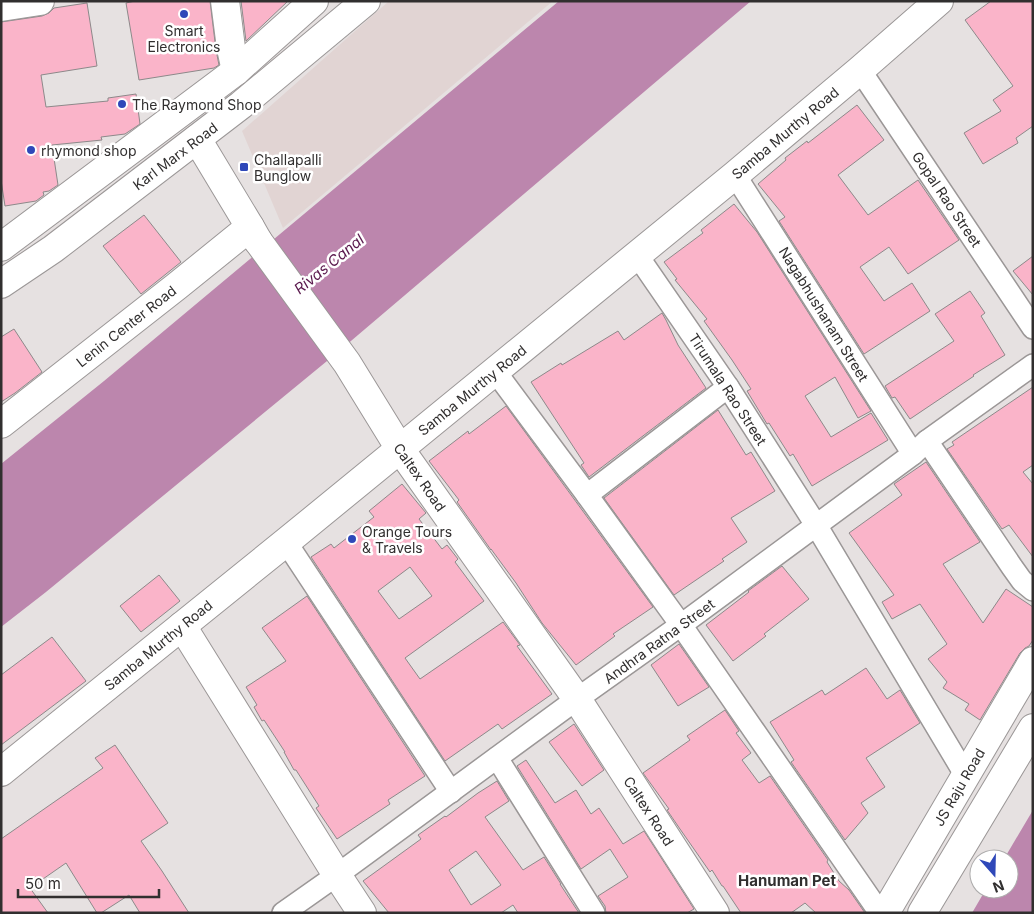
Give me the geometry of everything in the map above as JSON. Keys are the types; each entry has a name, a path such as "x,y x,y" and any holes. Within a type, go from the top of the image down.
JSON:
{"street":[{"path":"1,8 40,1"},
{"path":"225,1 236,71"},
{"path":"1,247 236,71 314,1"},
{"name":"Karl Marx Road","path":"1,284 53,249 241,105 366,1"},
{"name":"Samba Murthy Road","path":"1,772 637,255 860,70 938,1"},
{"name":"Gopal Rao Street","path":"860,70 1033,328"},
{"name":"Caltex Road","path":"179,113 197,139 254,234 347,363 400,449 578,699 715,913"},
{"name":"Nagabhushanam Street","path":"735,174 920,448 1022,580 1033,590"},
{"name":"Lenin Center Road","path":"1,424 177,286 254,234"},
{"name":"Tirumala Rao Street","path":"637,255 728,387 816,525 966,776"},
{"name":"Andhra Ratna Street","path":"283,913 681,625 1033,365"},
{"path":"495,371 681,625 880,913"},
{"path":"587,495 728,387"},
{"path":"286,542 451,792"},
{"path":"182,626 362,913"},
{"name":"JS Raju Road","path":"886,913 1033,661"},
{"path":"922,913 1033,728"},
{"path":"497,758 594,913"}],"shaded area":[{"path":"389,1 553,1 283,228 242,131"}],"water":[{"name":"Rivas Canal","path":"559,1 751,1 338,352 1,627 1,464 104,381"},
{"path":"1033,810 1033,913 972,913 980,899 1019,899 1019,849 1010,849"}],"building":[{"path":"135,1 210,1 219,65 214,68 139,80 126,3"},
{"path":"241,1 288,1 246,41"},
{"path":"991,1 1033,1 1033,126 1016,138 1018,143 983,164 964,133 1001,111 993,100 1013,86 965,20"},
{"path":"87,3 97,66 41,75 46,107 108,101 108,98 136,94 140,124 125,134 101,137 102,140 52,145 58,185 49,191 43,192 44,195 36,201 5,206 1,180 1,22 42,16 54,8"},
{"path":"857,105 884,140 838,175 868,215 918,180 959,240 908,274 889,247 860,267 884,301 912,283 930,311 864,354 779,221 785,217 758,184 786,160 785,158 807,141 808,143"},
{"path":"734,204 757,232 871,411 858,418 835,377 805,396 831,437 871,413 888,440 812,486 793,454 790,456 769,423 767,424 747,391 751,389 704,321 707,319 675,280 677,279 664,262 703,233 701,230"},
{"path":"144,215 181,262 141,294 103,246"},
{"path":"1033,256 1033,295 1013,271"},
{"path":"970,291 985,313 981,316 1005,355 910,419 895,397 892,398 885,386 954,341 935,314"},
{"path":"662,313 678,345 706,388 589,477 581,465 584,463 531,382 618,331 624,340"},
{"path":"14,329 42,372 1,402 1,337"},
{"path":"1033,387 1033,465 1023,472 1033,484 1033,557 1009,525 1002,529 947,449 954,445 952,442"},
{"path":"506,406 653,607 613,634 615,636 576,665 542,623 516,583 457,502 459,500 429,461 468,431 469,434"},
{"path":"718,410 746,455 751,452 775,491 731,518 747,542 722,559 724,561 674,595 604,498"},
{"path":"926,462 980,542 943,564 983,623 1006,589 1033,607 1033,640 1020,653 980,720 965,710 969,704 943,688 947,682 928,659 947,644 920,604 892,619 882,602 894,595 849,533 902,495 894,484"},
{"path":"402,484 426,513 419,519 442,549 447,545 458,559 455,562 484,601 405,658 420,679 503,622 520,645 517,646 552,694 502,729 498,724 445,761 311,557 331,544 334,548 374,517 369,511","holes":["410,567 432,596 399,619 378,591"]},
{"path":"782,566 809,599 733,661 706,625"},
{"path":"159,575 180,601 141,632 120,606"},
{"path":"307,596 425,776 388,800 390,804 337,839 316,808 319,806 296,770 294,770 285,752 264,720 262,721 254,707 257,705 246,687 286,661 262,628"},
{"path":"52,637 86,681 1,745 1,675"},
{"path":"679,644 709,687 678,706 651,665"},
{"path":"866,668 887,699 900,690 920,723 866,758 885,787 861,803 868,813 845,840 791,762 794,760 770,722 822,690 825,695"},
{"path":"725,710 739,731 736,733 751,753 742,760 759,783 770,776 828,860 827,862 839,881 849,890 865,913 816,913 805,903 791,913 741,913 712,870 710,872 680,829 667,810 669,809 643,773 690,740 687,736"},
{"path":"574,724 604,770 582,786 549,742"},
{"path":"115,745 168,823 141,841 189,913 140,913 129,895 101,913 97,913 66,863 30,888 48,913 1,913 1,839 103,768 95,758"},
{"path":"526,760 555,803 576,790 591,814 599,808 623,844 644,831 694,909 687,913 606,913 605,906 598,896 628,877 610,849 581,869 517,766"},
{"path":"497,781 509,801 485,817 523,870 544,857 579,913 518,913 513,905 501,913 389,913 363,881 421,839 418,835","holes":["476,851 501,885 471,905 449,870"]}],"place":[{"name":"Smart Electronics","path":"184,14"},
{"name":"The Raymond Shop","path":"122,104"},
{"name":"rhymond shop","path":"31,150"},
{"name":"Challapalli Bunglow","path":"244,167"},
{"name":"Orange Tours & Travels","path":"352,539"}],"district":[{"name":"Hanuman Pet","path":"787,880"}]}
